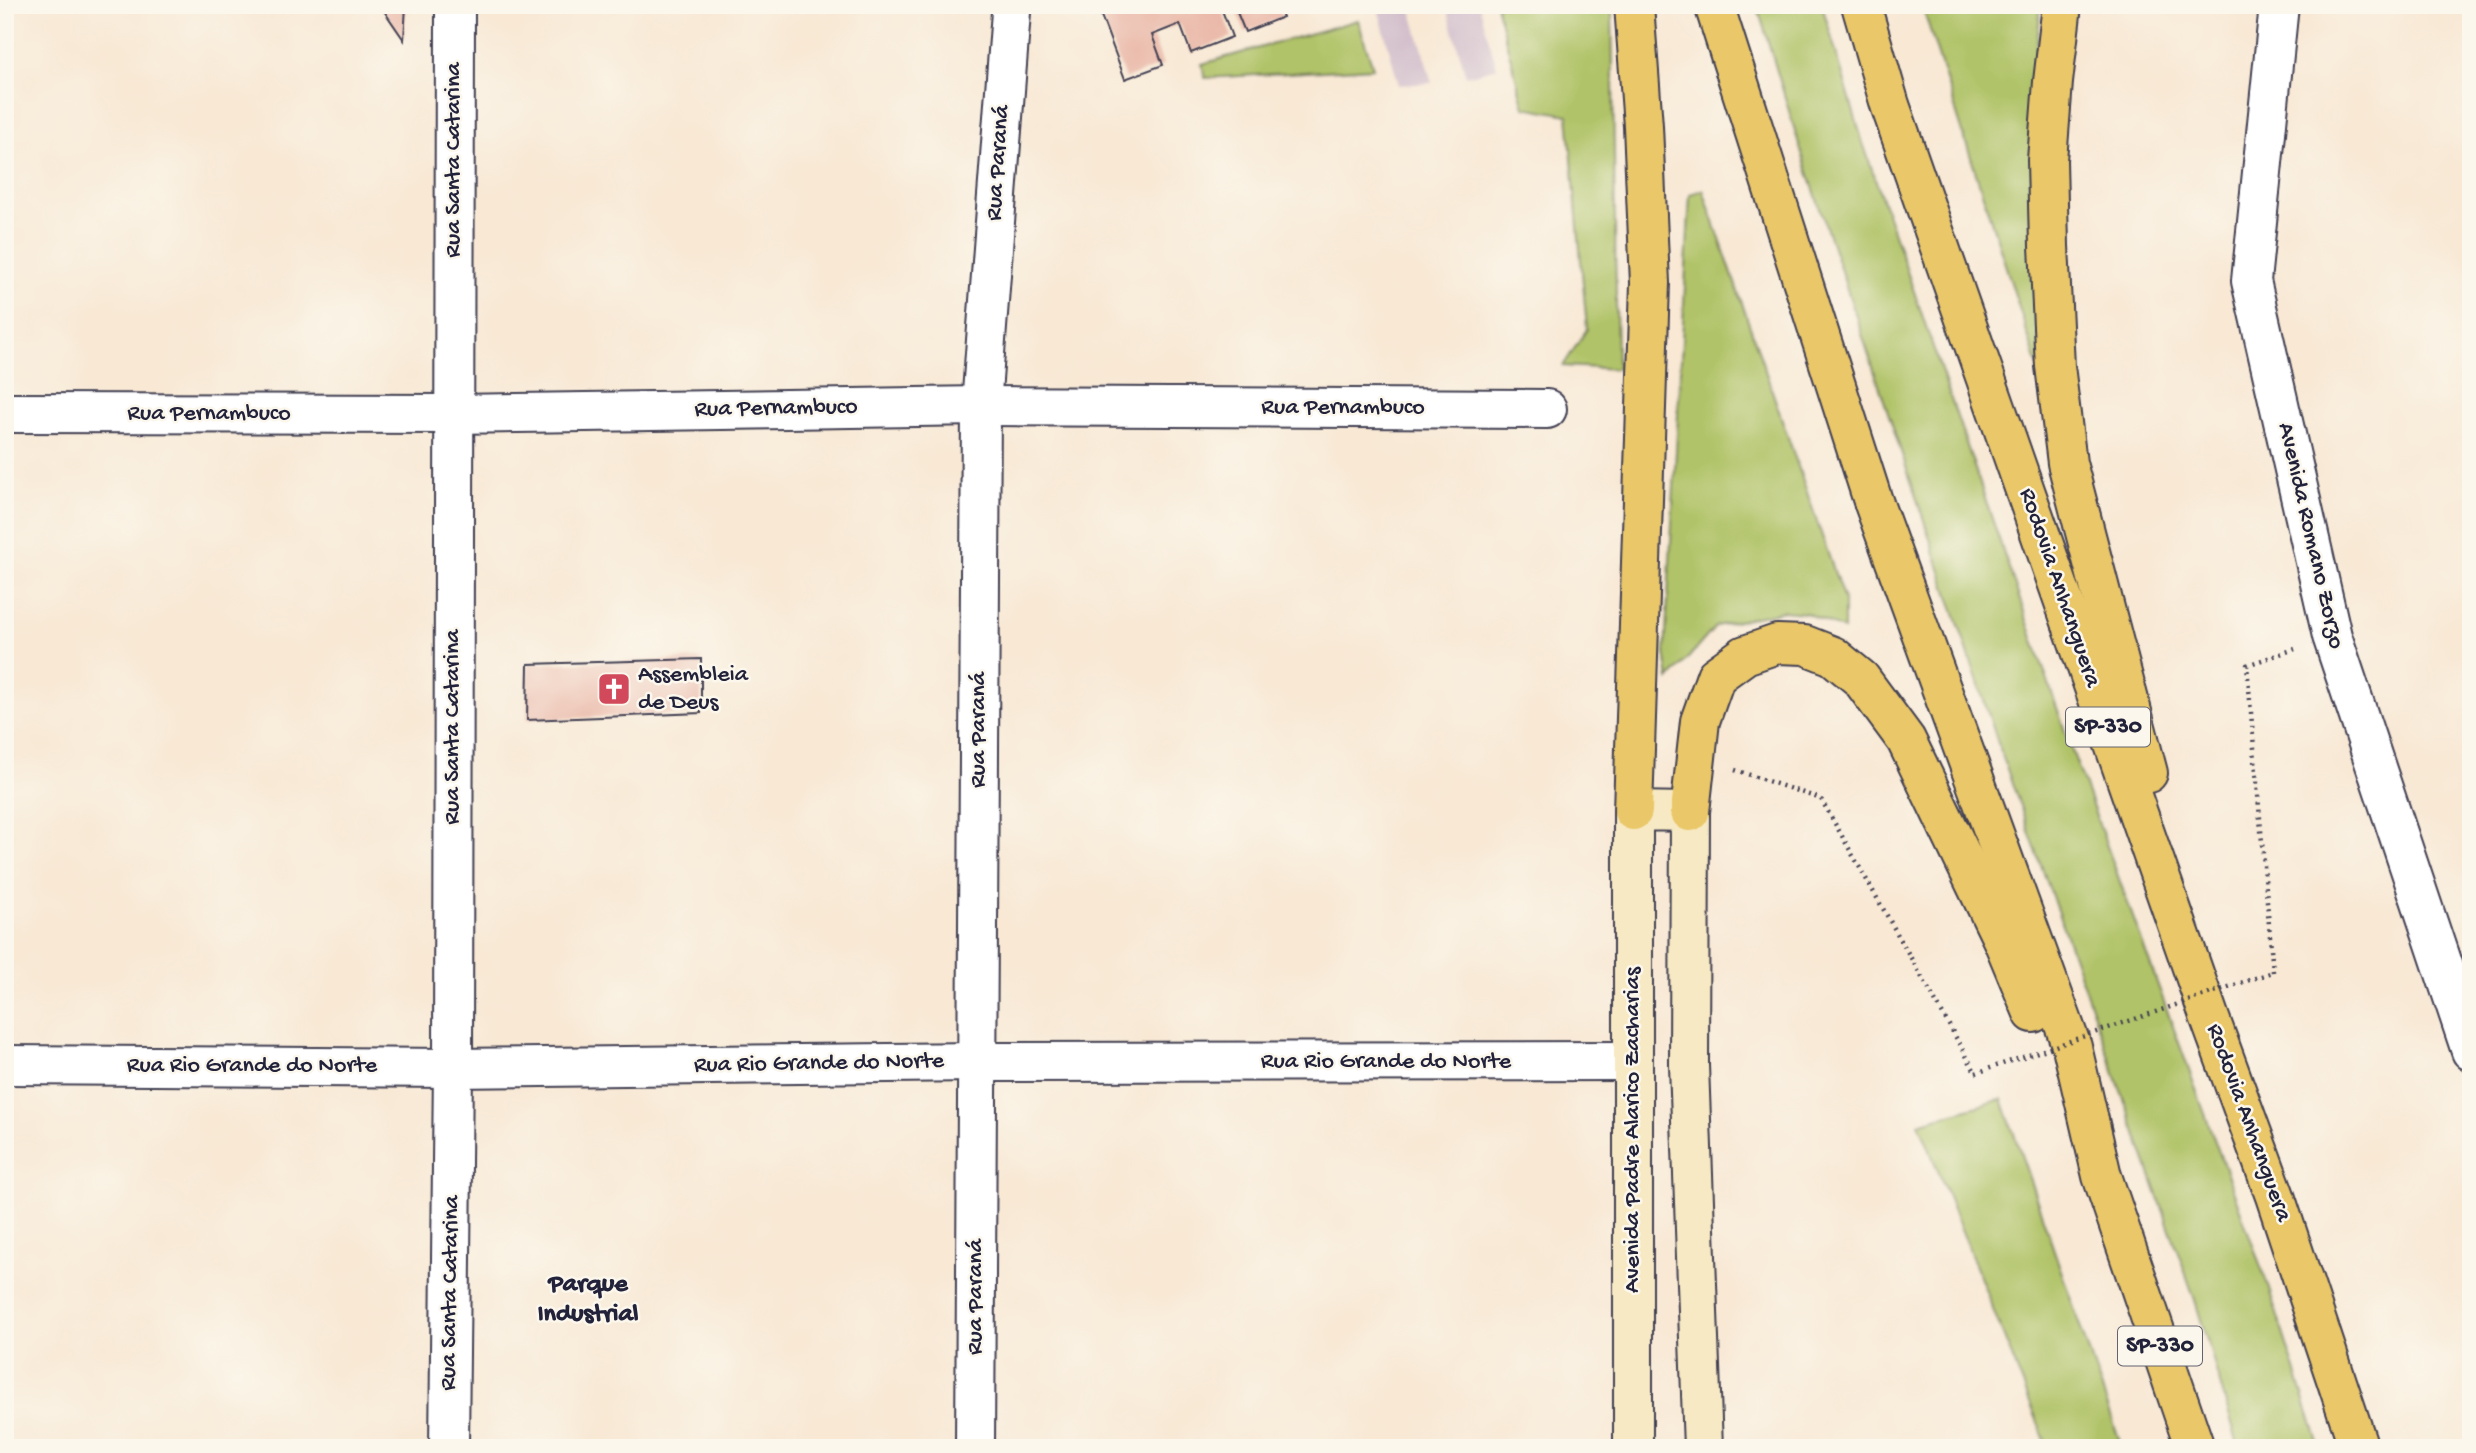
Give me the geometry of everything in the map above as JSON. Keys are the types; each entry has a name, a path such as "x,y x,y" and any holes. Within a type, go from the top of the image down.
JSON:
{"highway":[{"path":"1633,5 1643,126 1650,283 1633,811"},
{"name":"SP-330","path":"1714,5 1873,501 2072,1046 2102,1176 2195,1448"},
{"name":"Rodovia Anhanguera","path":"1861,5 1890,105 2209,1016 2275,1196 2358,1448"},
{"path":"2062,5 2053,82 2048,185 2055,366 2067,463 2209,1016"},
{"path":"1690,812 1700,721 1716,676 1745,655 1777,644 1805,645 1833,656 1861,679 1906,740 1997,928 2102,1176"}],"street":[{"name":"Rua Santa Catarina","path":"449,1448 453,1068 455,5"},
{"name":"Avenida Romano Zorzo","path":"2279,5 2251,281 2332,636 2471,1051"},
{"name":"Rua Paraná","path":"975,1448 981,406 1011,12"},
{"name":"Rua Pernambuco","path":"5,413 454,414 981,406 1547,409"},
{"path":"1633,811 1690,812 1689,1065 1703,1448"},
{"name":"Avenida Padre Alarico Zacharias","path":"1633,811 1633,1448"},
{"path":"1633,1061 1689,1065"},
{"name":"Rua Rio Grande do Norte","path":"5,1065 453,1068 977,1062 1633,1061"}],"path":[{"path":"1697,758 1821,799 1976,1073 2273,972 2247,665 2332,636"}],"shaded area":[{"path":"1377,5 1410,5 1432,83 1399,85"},
{"path":"1446,5 1479,5 1497,68 1466,76"}],"green space":[{"path":"1496,5 1612,5 1617,369 1563,366 1587,329 1568,115 1524,107"},
{"path":"1757,5 1822,5 1863,143 2067,737 2268,1286 2320,1448 2239,1448 2195,1300 2002,755 1802,154"},
{"path":"1922,5 2041,5 2031,101 2040,373"},
{"path":"1358,20 1373,68 1205,78 1202,64"},
{"path":"1703,190 1844,600 1844,630 1806,613 1783,611 1716,626 1669,680 1665,652 1690,194"},
{"path":"2002,1099 2122,1448 2048,1448 1919,1123"}],"building":[{"path":"380,5 406,5 404,40"},
{"path":"1097,5 1220,5 1232,37 1191,53 1180,24 1152,35 1163,65 1125,79"},
{"path":"1234,5 1278,5 1283,17 1245,32"},
{"name":"Assembleia de Deus","path":"701,659 701,713 527,720 528,664"}],"place":[{"name":"Assembleia de Deus","path":"614,689"}],"district":[{"name":"Parque Industrial","path":"588,1300"}]}
